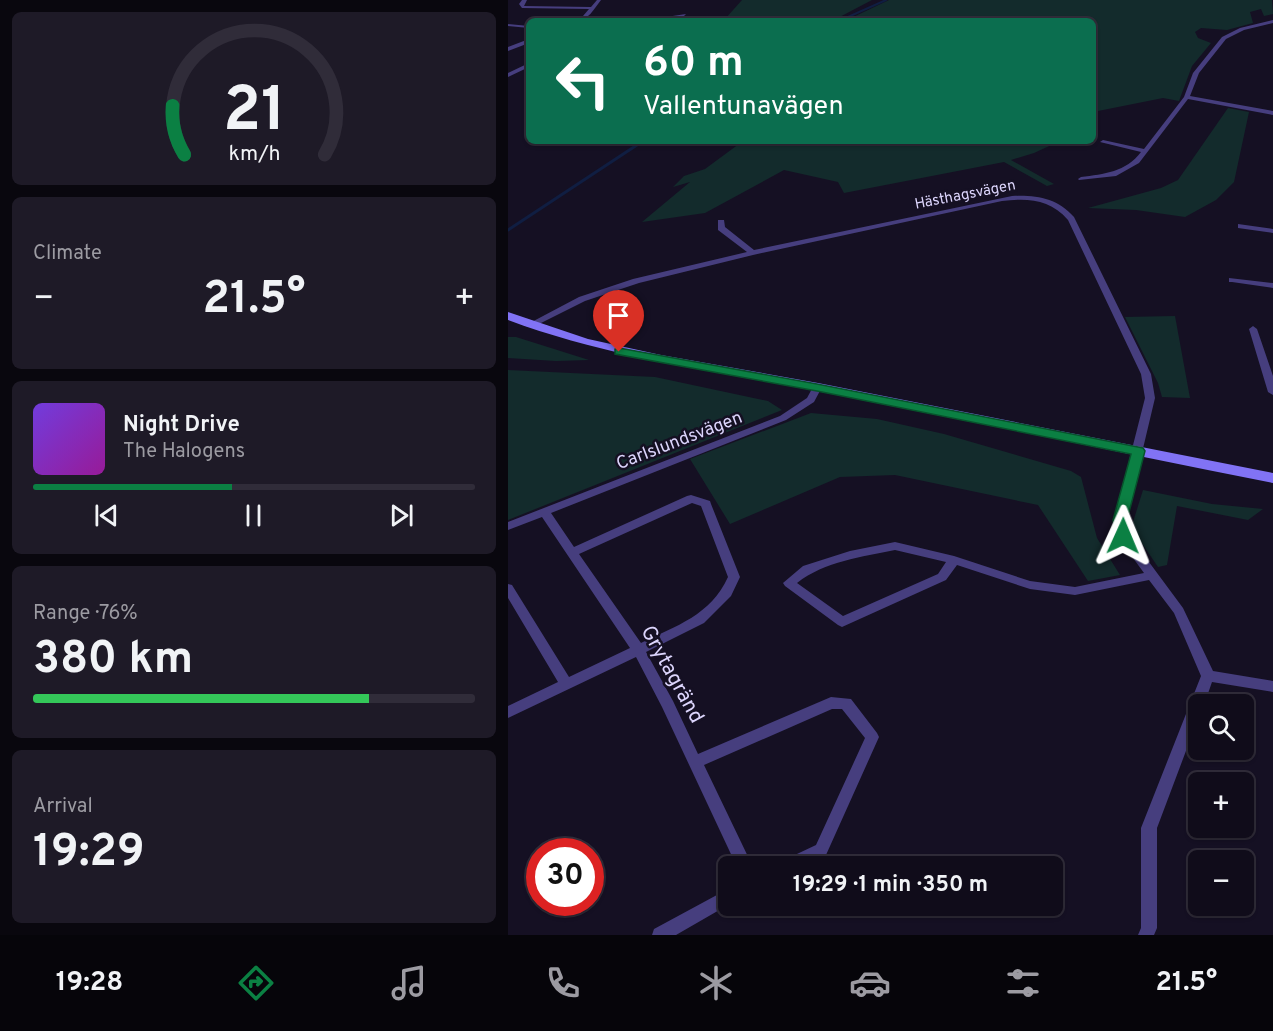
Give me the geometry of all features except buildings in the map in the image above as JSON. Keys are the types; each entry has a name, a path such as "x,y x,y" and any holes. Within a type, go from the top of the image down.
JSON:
{"main road":[{"path":"508,316 574,340 619,352 817,387 1273,478"}],"street":[{"path":"525,0 521,4 522,7 592,8"},
{"path":"585,18 599,0"},
{"path":"671,18 684,15"},
{"path":"1081,178 1114,175 1137,162 1187,97 1196,73 1224,38 1242,29 1273,21"},
{"path":"508,25 526,27"},
{"path":"508,48 526,42"},
{"path":"508,75 526,66"},
{"path":"1187,97 1273,113"},
{"path":"1103,142 1145,151"},
{"name":"Hästhagsvägen","path":"530,325 582,299 668,273 753,253 1002,199 1034,196 1054,203 1071,219 1146,374 1150,398 1120,520 1123,536 1179,611 1208,676"},
{"path":"721,222 721,228 753,253"},
{"path":"1240,226 1273,231"},
{"path":"1232,280 1273,286"},
{"path":"1253,328 1273,392"},
{"name":"Carlslundsvägen","path":"508,526 783,418 811,400 817,387"},
{"path":"508,712 700,620 727,593 734,577 706,504 691,499 572,552"},
{"name":"Grytagränd","path":"544,512 638,649 740,856"},
{"path":"954,560 942,577 842,622 789,583 807,568 850,555 895,546 954,560 1030,585 1075,591 1153,575"},
{"path":"508,588 566,684"},
{"path":"1146,935 1149,928 1149,828 1208,676 1273,687"},
{"path":"695,762 830,703 846,704 872,737 821,850 809,856"},
{"path":"660,935 718,903"}],"green space":[{"path":"742,0 872,0 838,18 726,18"},
{"path":"889,0 1272,0 1273,14 1264,16 1261,9 1250,12 1253,23 1227,30 1201,28 1195,32 1198,38 1211,43 1192,66 1179,101 1163,98 1096,111 1096,18 851,18"},
{"path":"1228,108 1249,112 1234,182 1216,200 1185,217 1136,210 1088,208 1161,188 1178,180"},
{"path":"739,144 1054,144 1011,160 1054,184 1047,186 1004,162 844,193 838,182 784,170 705,213 642,222 690,182 673,187 684,176 705,169"},
{"path":"1175,316 1190,398 1162,397 1158,383 1125,317"},
{"path":"508,337 516,337 589,360 556,361 508,358"},
{"path":"508,370 655,377 768,401 782,410 508,520"},
{"path":"811,413 877,419 944,434 1071,471 1081,477 1097,538 1120,575 1088,581 1038,505 895,475 840,477 730,524 690,459"},
{"path":"1143,490 1212,504 1263,509 1248,520 1177,506 1167,565 1158,567 1139,539 1133,522"}],"waterway":[{"path":"846,18 886,0"},
{"path":"508,230 638,144"}],"route":[{"path":"619,352 817,387 1138,451 1120,520 1123,536"}]}
